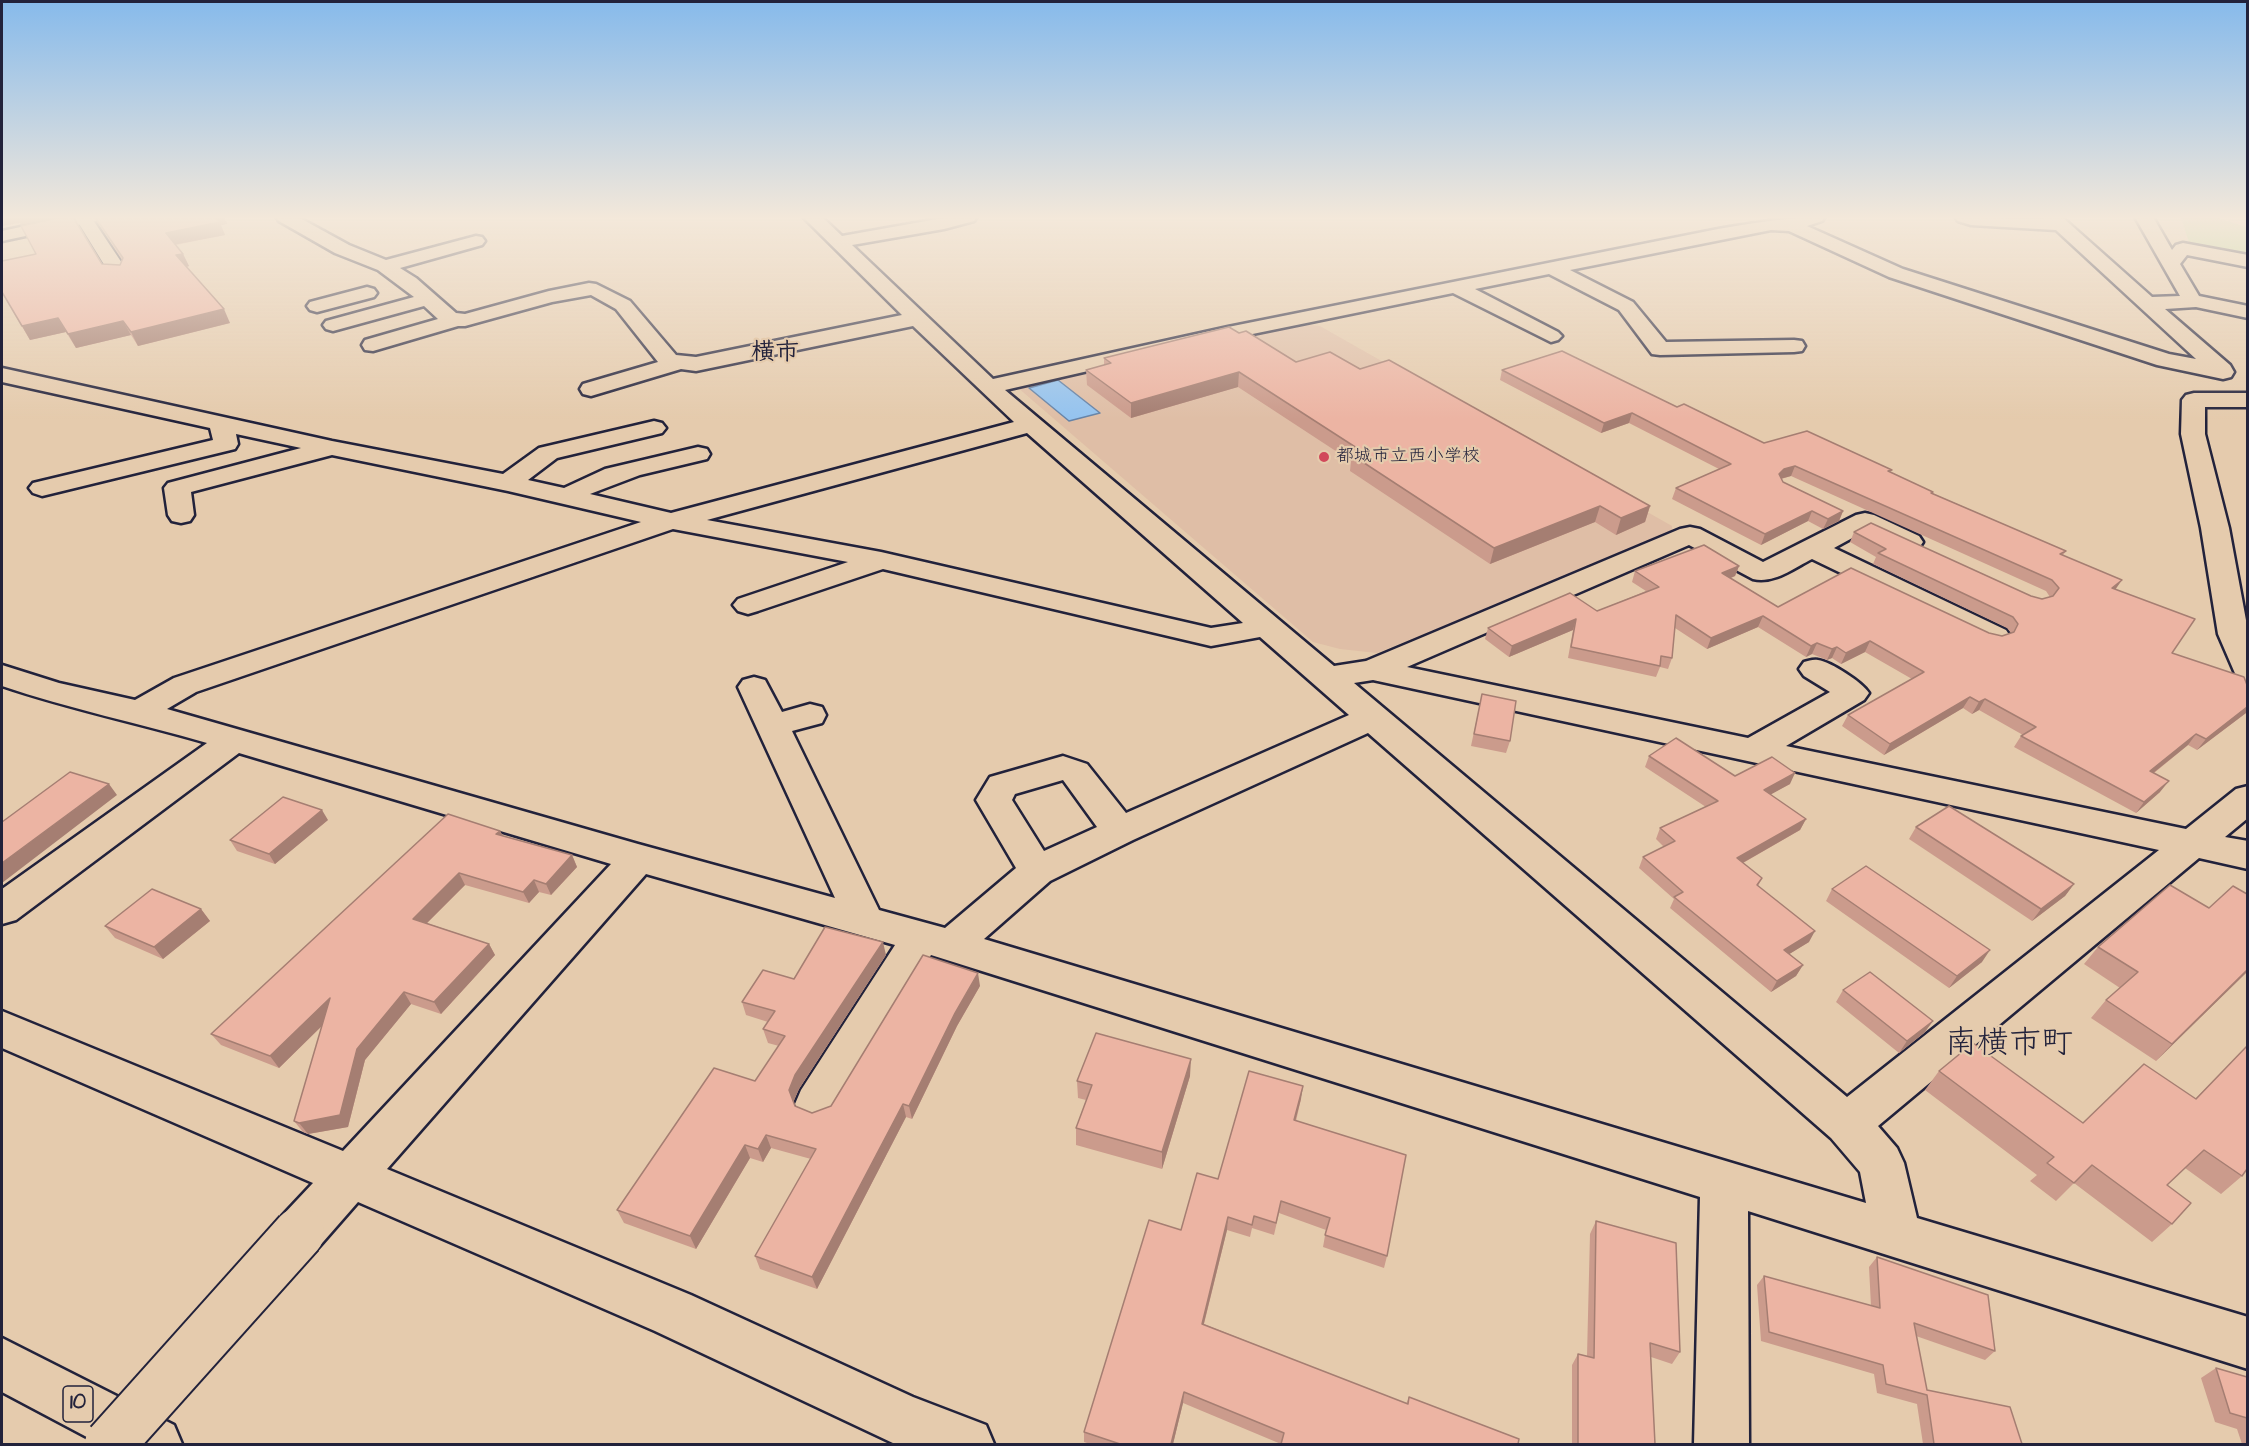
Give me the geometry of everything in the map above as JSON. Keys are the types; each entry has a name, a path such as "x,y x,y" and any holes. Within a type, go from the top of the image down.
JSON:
{"main road":[{"path":"317,306 399,284"},
{"path":"412,284 450,319 455,320 465,320 549,297 589,289 596,290 622,306 669,361 678,363 696,364 915,319"},
{"path":"880,284 988,387 1847,1124 1881,1162 1897,1235"},
{"path":"988,387 1216,335 1469,284"},
{"path":"1584,284 1626,306 1660,349 1794,346"},
{"path":"1931,284 2165,360 2222,370"},
{"path":"2127,284 2247,392"},
{"path":"2182,284 2191,300 2247,312"},
{"path":"1456,287 1551,336"},
{"path":"333,325 428,299"},
{"path":"2148,303 2184,304 2193,302 2191,300"},
{"path":"373,345 455,320"},
{"path":"591,389 678,363"},
{"path":"2,375 332,448 508,483 671,521 881,560 1211,637 1265,626"},
{"path":"2247,400 2194,400 2193,434 2215,528 2234,634 2247,671"},
{"path":"42,488 226,444 221,423"},
{"path":"139,712 185,685 671,521 1032,424"},
{"path":"508,483 548,453 654,428"},
{"path":"181,515 177,488 332,448"},
{"path":"82,452 85,477"},
{"path":"567,497 586,484 606,477 698,454"},
{"path":"1833,506 1929,551"},
{"path":"1326,677 1373,670 1690,535 1762,573 1865,521"},
{"path":"1812,548 1995,636"},
{"path":"748,604 881,560"},
{"path":"1754,749 1853,693 1815,669"},
{"path":"1373,670 2247,855"},
{"path":"2,675 52,692 139,712 638,858 936,941 2247,1343"},
{"path":"754,687 865,921"},
{"path":"772,726 810,715"},
{"path":"817,1104 936,941 1037,871 1120,831 1372,718"},
{"path":"2,909 234,740"},
{"path":"1037,871 994,800 1002,786 1063,768 1075,772 1120,831"},
{"path":"1847,1124 2247,798"},
{"path":"110,1444 638,858"},
{"path":"2,1029 673,1313 904,1421 967,1444"},
{"path":"1721,1444 1724,1183"},
{"name":"10","path":"2,1364 155,1444"}],"shaded area":[{"name":"都城市立西小学校","path":"1294,323 1320,326 1672,526 1672,535 1377,653 1340,649 1313,642 1017,387 1023,382"}],"water":[{"path":"1058,380 1100,413 1069,421 1029,388"}],"building":[{"path":"2,284 202,284 224,309 131,332 123,321 68,334 58,318 22,326 2,292"},
{"path":"1229,327 1239,333 1246,331 1296,362 1330,352 1360,369 1389,360 1650,506 1621,518 1600,506 1494,548 1352,455 1363,452 1239,372 1131,403 1086,370 1111,363 1104,358"},
{"path":"1562,351 1677,407 1684,404 1764,443 1807,431 1892,470 1888,471 1933,492 1931,493 2066,551 2060,554 2122,580 2112,588 2195,619 2172,653 2244,677 2247,685 2247,707 2206,739 2196,734 2150,771 2169,781 2144,802 2021,736 2036,727 1985,699 1979,702 1970,697 1890,744 1848,715 1924,672 1870,641 1846,653 1837,647 1832,649 1817,643 1811,646 1763,616 1711,638 1676,615 1672,658 1661,656 1660,666 1571,647 1576,619 1512,646 1488,628 1570,593 1597,611 1659,587 1635,571 1704,545 1739,566 1722,573 1778,607 1851,568 1989,633 2002,636 2014,632 2018,624 2013,617 1878,553 1886,549 1854,532 1871,523 2031,596 2042,599 2053,596 2059,588 2052,580 1795,466 1784,469 1779,474 1783,482 1843,511 1828,519 1812,511 1765,534 1676,488 1731,464 1632,413 1604,423 1502,370"},
{"path":"1482,694 1516,701 1510,741 1474,734"},
{"path":"1676,738 1735,776 1772,757 1795,773 1764,790 1806,819 1737,858 1762,878 1757,885 1815,931 1784,950 1803,965 1777,981 1674,897 1683,892 1643,857 1675,841 1660,828 1718,801 1649,756"},
{"path":"70,772 109,784 2,863 2,822"},
{"path":"283,797 322,810 269,854 230,840"},
{"path":"1949,806 2074,884 2041,909 1916,827"},
{"path":"448,814 500,831 496,834 572,855 546,884 534,880 523,892 459,873 413,919 489,944 434,1002 404,992 357,1049 340,1115 299,1123 294,1121 330,998 270,1056 211,1034"},
{"path":"1866,866 1990,950 1957,976 1832,889"},
{"path":"2170,885 2209,908 2233,886 2247,894 2247,970 2172,1044 2106,1000 2138,972 2098,947"},
{"path":"152,889 201,909 154,947 105,926"},
{"path":"825,927 883,942 795,1075 789,1090 795,1106 812,1113 831,1106 923,955 978,973 955,1013 909,1106 903,1104 812,1277 755,1256 816,1149 766,1135 758,1149 745,1145 690,1236 617,1210 714,1068 755,1081 785,1036 763,1029 775,1011 742,1002 763,970 794,979"},
{"path":"1870,972 1933,1021 1907,1041 1843,990"},
{"path":"1096,1033 1191,1059 1162,1152 1076,1128 1092,1085 1077,1081"},
{"path":"1973,1043 2083,1123 2144,1064 2196,1099 2247,1046 2247,1169 2242,1176 2204,1150 2167,1185 2191,1203 2172,1224 2092,1165 2074,1183 2047,1163 2054,1157 1939,1071"},
{"path":"1249,1071 1303,1086 1294,1120 1406,1155 1387,1256 1325,1235 1330,1218 1281,1201 1276,1223 1254,1216 1252,1225 1228,1217 1202,1324 1408,1404 1409,1397 1519,1439 1518,1444 1281,1444 1284,1433 1184,1392 1171,1444 1120,1444 1084,1432 1149,1220 1181,1230 1197,1173 1218,1179"},
{"path":"1596,1221 1676,1243 1680,1352 1650,1343 1655,1444 1578,1444 1578,1354 1594,1358"},
{"path":"1877,1257 1988,1295 1995,1351 1914,1323 1927,1390 2010,1407 2022,1444 1934,1444 1927,1395 1886,1384 1883,1365 1769,1332 1764,1276 1880,1308"},
{"path":"2216,1368 2247,1377 2247,1418 2230,1413"}],"place":[{"name":"都城市立西小学校","path":"1324,457"}],"district":[{"name":"横市","path":"775,354"},
{"name":"南横市町","path":"2009,1045"}]}
